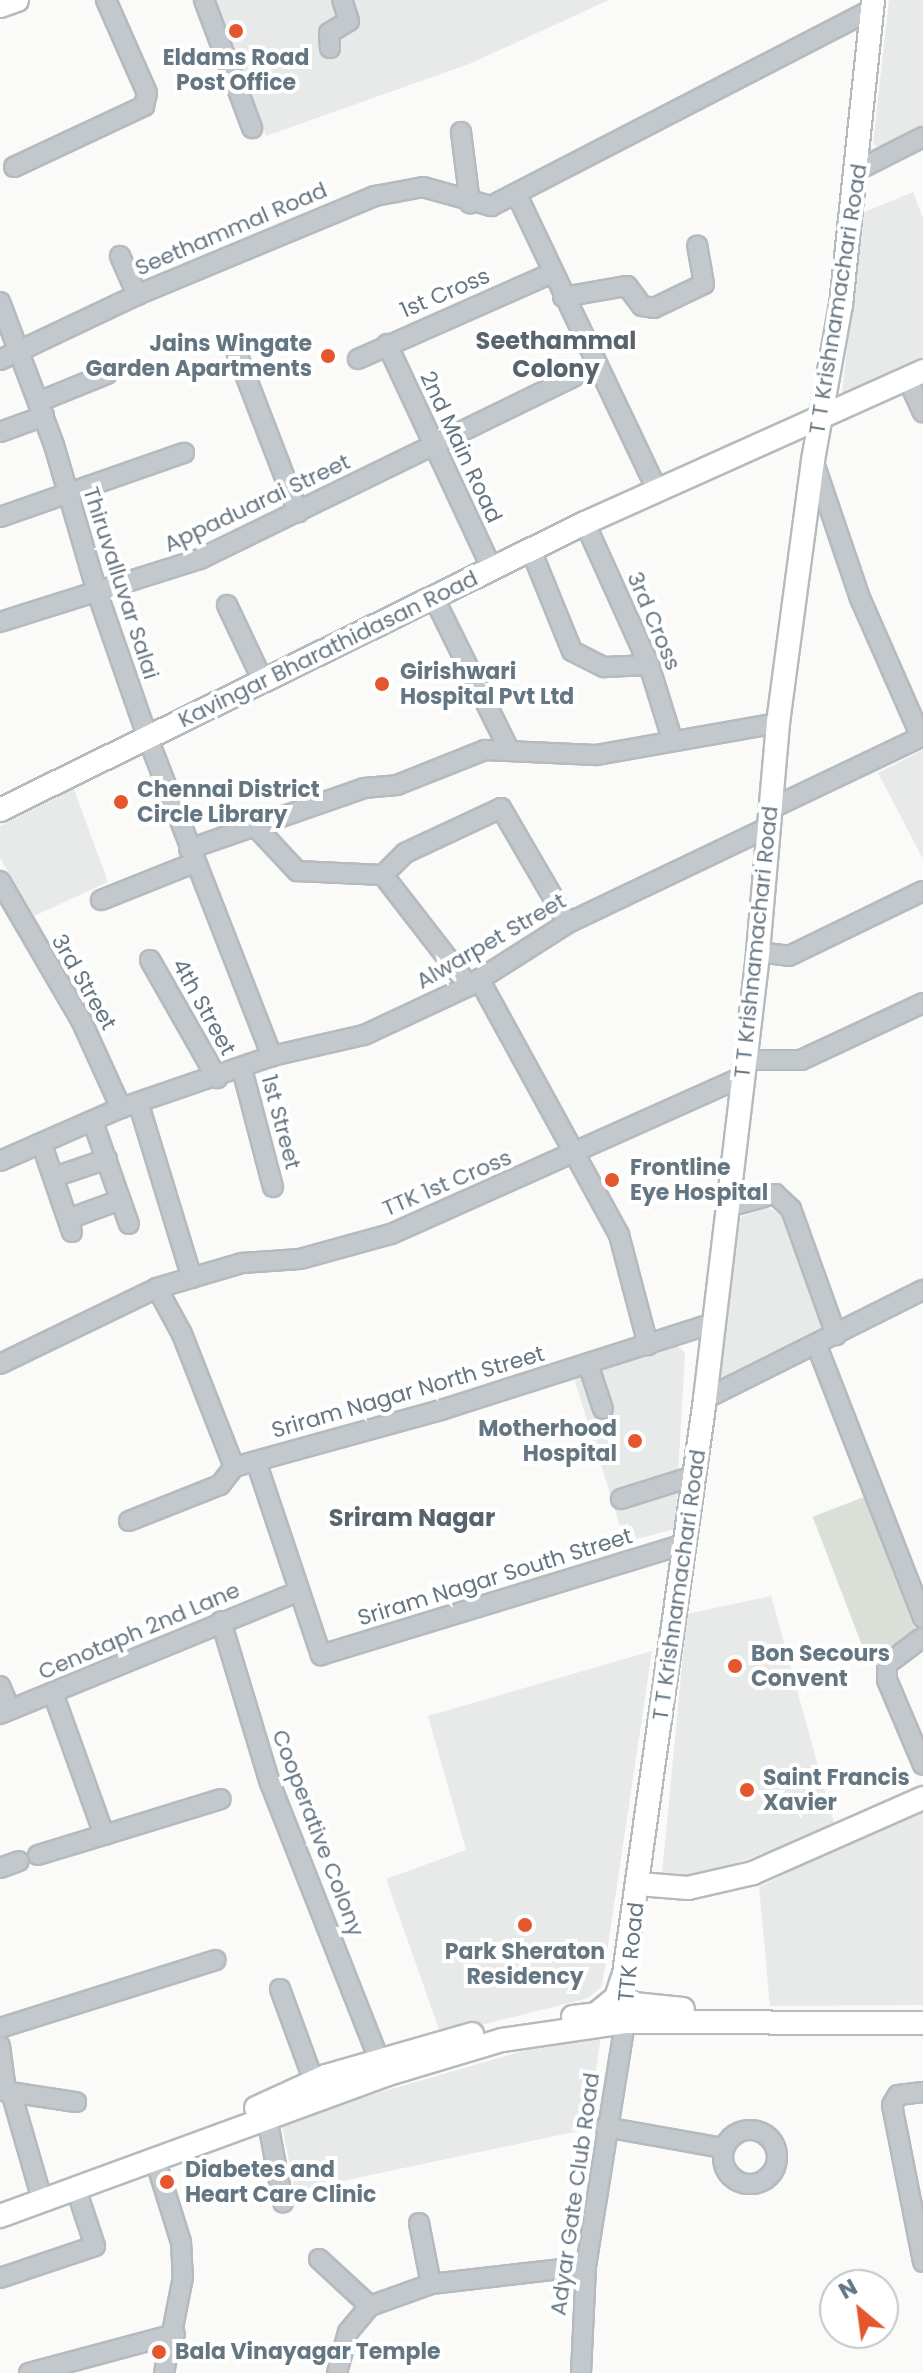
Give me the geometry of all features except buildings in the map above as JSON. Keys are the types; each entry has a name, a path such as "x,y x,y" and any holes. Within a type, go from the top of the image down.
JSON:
{"main road":[{"path":"0,6 17,0"},
{"name":"T T Krishnamachari Road","path":"639,1884 705,1399 710,1324 728,1207 758,952 778,723 813,460 858,170 873,4"},
{"name":"Kavingar Bharathidasan Road","path":"0,810 585,523 819,421 915,374"},
{"path":"639,1884 688,1888 753,1873 923,1798"},
{"name":"TTK Road","path":"624,2012 624,1974 639,1884"},
{"path":"0,2201 228,2127 267,2118 382,2067 502,2026 596,2014 616,1998 624,1974"},
{"path":"624,2012 923,2023"},
{"path":"0,2216 76,2189 228,2127 314,2082 624,2012 923,2016"}],"street":[{"path":"14,167 144,106 147,93 106,0"},
{"path":"204,0 252,128"},
{"path":"330,48 329,33 349,21 342,0"},
{"name":"Seethammal Road","path":"0,360 137,295 399,189 423,187 470,203 491,206 517,195 873,4"},
{"path":"461,132 470,203"},
{"path":"858,170 923,137"},
{"path":"517,195 657,490"},
{"path":"563,297 627,286 642,306 654,308 704,284 697,246"},
{"path":"120,256 137,295"},
{"name":"1st Cross","path":"358,359 552,273"},
{"name":"Thiruvalluvar Salai","path":"0,302 41,409 98,595 147,736 191,856 272,1056"},
{"name":"2nd Main Road","path":"387,344 492,569"},
{"path":"236,351 298,512"},
{"name":"Appaduarai Street","path":"0,622 98,595 200,559 596,366"},
{"path":"0,432 107,374"},
{"path":"915,374 923,413"},
{"path":"0,517 67,497 184,453"},
{"path":"813,460 860,598 922,737"},
{"name":"3rd Cross","path":"585,523 649,665 672,739"},
{"path":"531,550 572,651 604,667 649,665"},
{"path":"434,598 508,748"},
{"path":"227,605 263,681"},
{"path":"101,900 255,826 364,788 397,785 485,750 508,748 596,755 672,739 778,723"},
{"name":"Alwarpet Street","path":"0,1159 42,1145 130,1106 217,1078 272,1056 364,1035 474,982 568,923 922,737"},
{"path":"383,875 405,853 501,808 568,923"},
{"path":"255,826 297,871 383,875 474,982 576,1154 619,1235 648,1345"},
{"name":"3rd Street","path":"0,881 130,1106 192,1278"},
{"path":"758,952 789,956 923,891"},
{"name":"4th Street","path":"150,960 217,1078"},
{"path":"743,1069 801,1060 923,1003"},
{"name":"1st Street","path":"242,1069 273,1187"},
{"name":"TTK 1st Cross","path":"0,1364 157,1288 242,1263 300,1259 391,1234 576,1154 743,1069"},
{"path":"93,1122 129,1224"},
{"path":"42,1145 70,1225 120,1200"},
{"path":"54,1177 107,1159"},
{"path":"728,1207 775,1194 791,1209 836,1335"},
{"path":"157,1288 182,1334 234,1467"},
{"path":"705,1399 817,1346 923,1290"},
{"name":"Sriram Nagar North Street","path":"129,1521 220,1485 234,1467 588,1364 710,1324"},
{"path":"817,1346 923,1618"},
{"path":"588,1364 603,1409"},
{"path":"256,1461 297,1592"},
{"path":"621,1499 694,1476"},
{"name":"Sriram Nagar South Street","path":"297,1592 321,1655 683,1544"},
{"name":"Cenotaph 2nd Lane","path":"5,1711 297,1592"},
{"name":"Cooperative Colony","path":"221,1621 270,1783 382,2067"},
{"path":"923,1637 887,1664 887,1680 923,1765"},
{"path":"0,1686 5,1711"},
{"path":"53,1693 104,1835"},
{"path":"38,1855 221,1799"},
{"path":"0,1868 19,1861"},
{"path":"0,2028 216,1960"},
{"path":"280,1989 314,2082"},
{"name":"Adyar Gate Club Road","path":"581,2373 586,2266 624,2012"},
{"path":"0,2046 6,2091 39,2189"},
{"path":"6,2091 76,2102"},
{"path":"923,2092 898,2095 892,2105 923,2262"},
{"path":"267,2118 283,2202"},
{"path":"605,2127 723,2148"},
{"path":"159,2172 181,2242 183,2277 175,2334 164,2373"},
{"path":"0,2278 95,2246 76,2189"},
{"path":"419,2223 431,2284"},
{"path":"319,2259 370,2306"},
{"path":"337,2373 348,2332 370,2306 431,2284 586,2266"},
{"path":"29,2373 175,2334"}],"shaded area":[{"path":"212,0 609,0 469,64 266,136"},
{"path":"889,0 923,0 923,128 882,149 873,144"},
{"path":"913,192 923,218 923,356 842,393 862,213"},
{"path":"923,750 923,859 878,773"},
{"path":"74,789 108,882 34,916 0,858 0,826"},
{"path":"767,1207 781,1215 827,1330 713,1386 741,1217"},
{"path":"676,1345 685,1352 675,1529 625,1542 574,1378"},
{"path":"864,1497 917,1635 866,1655 813,1517"},
{"path":"771,1596 835,1827 677,1885 662,1874 687,1614"},
{"path":"652,1651 602,1986 589,1998 441,2035 386,1879 466,1850 428,1716"},
{"path":"923,1806 923,2005 770,2006 759,1887"},
{"path":"602,2028 588,2129 295,2191 281,2121"}],"place":[{"name":"Eldams Road Post Office","path":"236,31"},
{"name":"Jains Wingate Garden Apartments","path":"328,356"},
{"name":"Girishwari Hospital Pvt Ltd","path":"382,684"},
{"name":"Chennai District Circle Library","path":"121,802"},
{"name":"Frontline Eye Hospital","path":"612,1180"},
{"name":"Motherhood Hospital","path":"635,1441"},
{"name":"Bon Secours Convent","path":"735,1666"},
{"name":"Saint Francis Xavier","path":"747,1790"},
{"name":"Park Sheraton Residency","path":"525,1925"},
{"name":"Diabetes and Heart Care Clinic","path":"167,2182"},
{"name":"Bala Vinayagar Temple","path":"159,2352"}],"district":[{"name":"Seethammal Colony","path":"556,355"},
{"name":"Sriram Nagar","path":"412,1518"}]}
